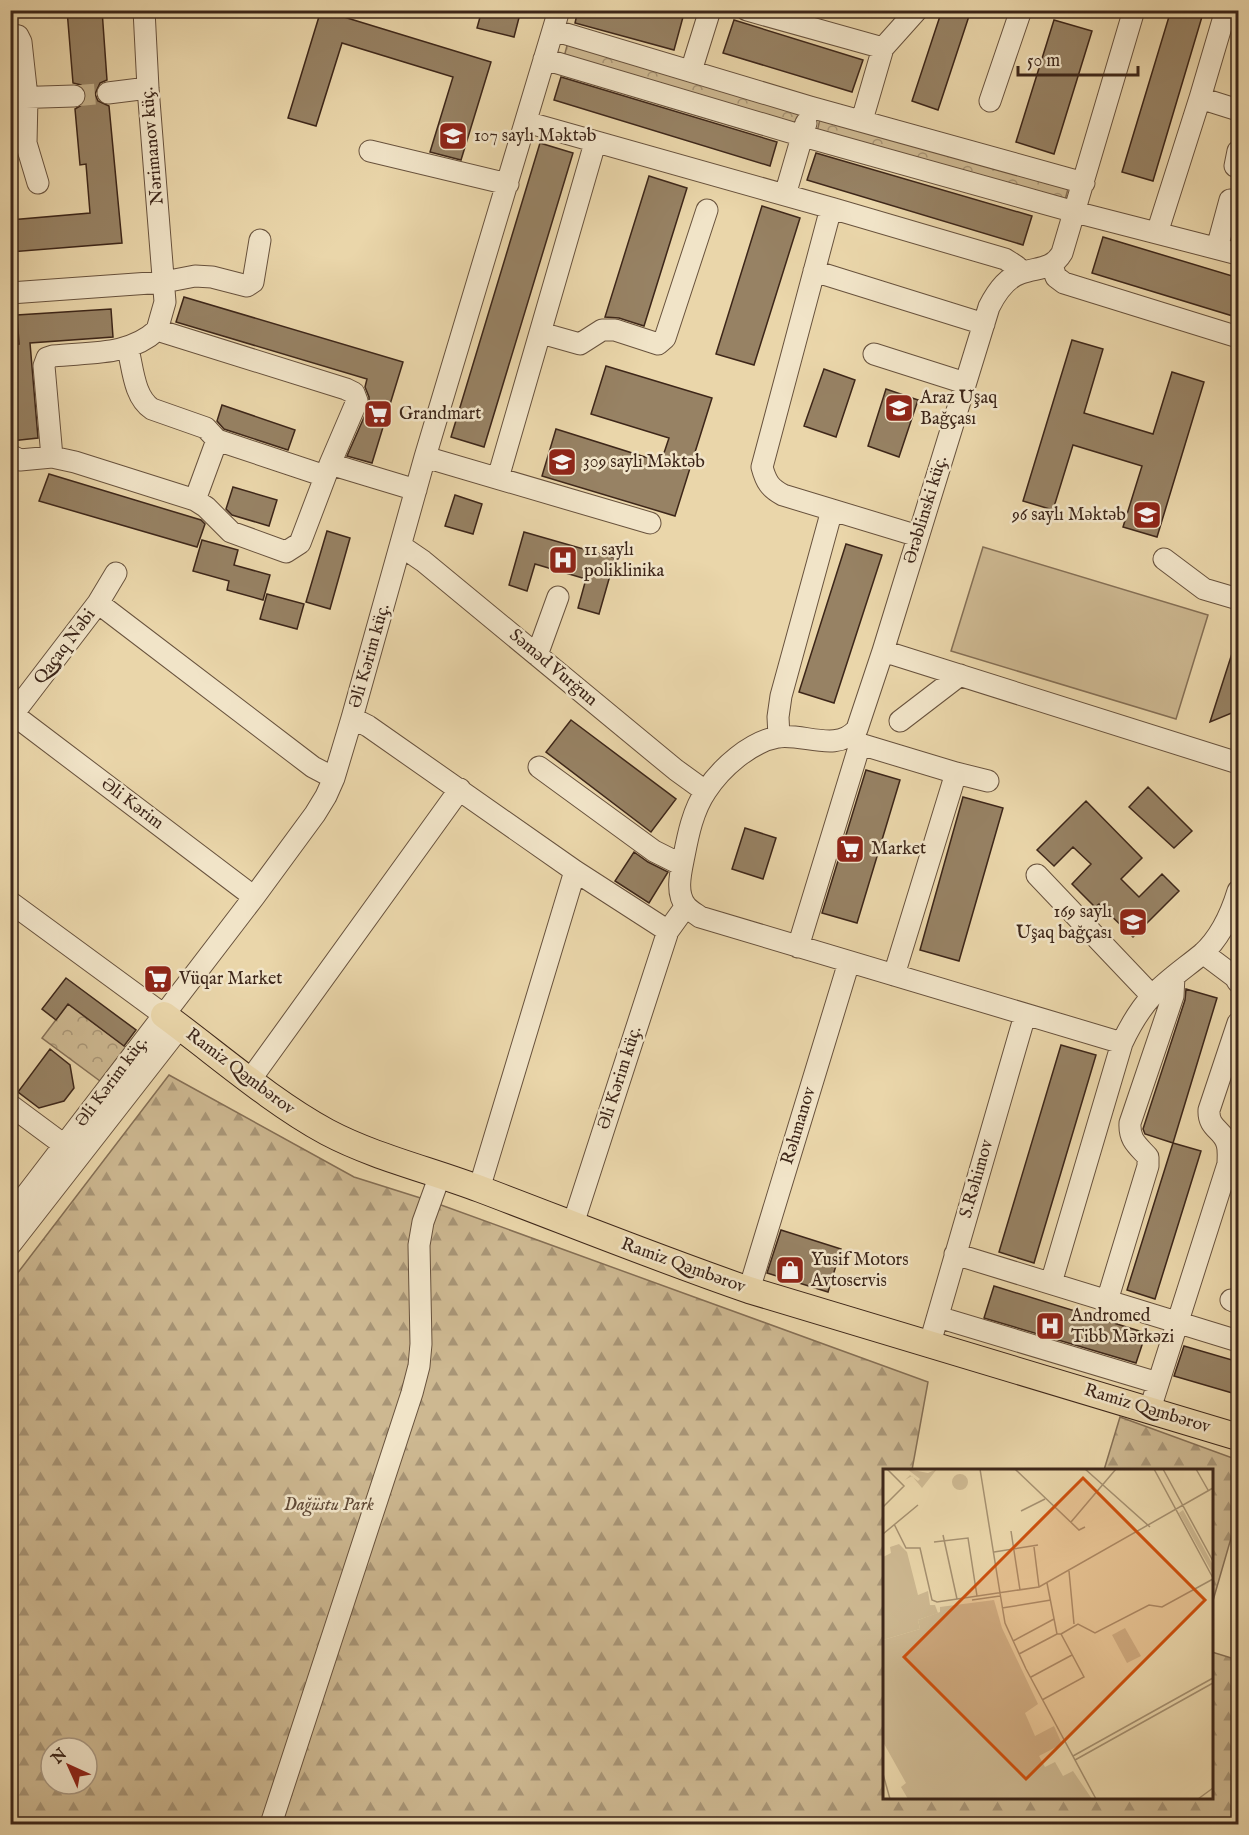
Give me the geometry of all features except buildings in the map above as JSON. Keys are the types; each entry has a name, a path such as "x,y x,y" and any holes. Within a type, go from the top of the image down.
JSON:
{"main road":[{"name":"Ramiz Qəmbərov","path":"172,1021 301,1116 326,1131 365,1148 479,1188 690,1270 749,1290 1239,1437"}],"street":[{"name":"Nərimanov küç.","path":"144,10 165,302 158,330"},
{"path":"691,71 710,10"},
{"path":"747,10 883,48"},
{"path":"990,101 1021,10"},
{"path":"1157,233 1226,10"},
{"path":"862,120 883,48 913,11"},
{"path":"1128,12 1084,183 1062,253 1052,266 1056,277 1064,283 1239,337"},
{"path":"556,20 691,71 810,107 1084,183"},
{"name":"Əli Kərim küç.","path":"10,1216 64,1145 172,1021 254,897 315,814 334,778 425,457 556,20"},
{"path":"10,34 18,36 21,42 18,149 38,183"},
{"path":"544,59 803,136 1075,212 1239,254"},
{"path":"108,93 148,88"},
{"path":"19,98 74,96"},
{"path":"1200,98 1239,110"},
{"path":"785,195 810,107"},
{"path":"526,122 1005,260 1017,266 1022,272"},
{"path":"498,478 595,143"},
{"path":"370,151 508,184"},
{"path":"1216,248 1230,200"},
{"path":"831,208 762,467 765,479 771,489 783,495 918,536"},
{"path":"541,333 580,344 602,330 615,330 658,344 665,338 707,210"},
{"path":"10,293 164,282 195,276 212,277 247,286 253,282 260,240"},
{"name":"Ərəblinski küç.","path":"798,947 860,722 984,324 995,295 1005,284 1022,272 1052,266"},
{"path":"814,271 984,324"},
{"path":"10,455 20,460 52,457 75,462 195,500 206,507 231,532 286,552 300,543 357,401 354,393 346,389 158,330 146,340 128,349 47,358 44,366 52,457"},
{"path":"128,349 140,397 144,404 152,409 206,428 218,440 328,470 416,490"},
{"path":"874,354 965,383"},
{"path":"195,500 218,440"},
{"path":"425,457 650,523"},
{"path":"779,737 778,717 781,696 832,510"},
{"name":"Səməd Vurğun","path":"401,546 423,561 676,770 705,791"},
{"path":"1164,560 1204,589 1239,599"},
{"name":"Qaçaq Nəbi","path":"11,715 98,603 116,573"},
{"path":"537,655 558,597"},
{"path":"98,603 313,767 334,778"},
{"path":"883,651 1239,763"},
{"path":"900,721 960,675"},
{"name":"Əli Kərim","path":"11,715 254,897"},
{"path":"352,718 368,726 460,789 574,871 668,931"},
{"path":"988,781 856,740 836,742 779,737 766,740 743,753 705,791 687,837 682,865 681,896 686,906 700,917 1122,1043"},
{"path":"539,767 654,851 682,865"},
{"path":"894,975 956,772"},
{"path":"250,1080 460,789"},
{"path":"479,1188 574,871"},
{"path":"1037,874 1152,996"},
{"path":"1051,1283 1122,1043 1130,1026 1152,996 1203,953 1224,926 1239,891"},
{"path":"10,902 172,1021 10,1245"},
{"name":"Əli Kərim küç.","path":"573,1224 668,931 686,906"},
{"path":"1203,953 1239,982"},
{"name":"Rəhmanov","path":"749,1290 849,962"},
{"path":"1107,1301 1148,1167 1148,1157 1131,1140 1130,1123 1173,996 1174,976"},
{"name":"S.Rəhimov","path":"930,1343 1025,1015"},
{"path":"1150,1409 1176,1323 1233,1165 1227,1142 1213,1127 1209,1119 1209,1110 1239,1023"},
{"path":"10,1105 64,1145"},
{"path":"271,1824 412,1393 419,1366 421,1344 419,1245 423,1222 440,1175"},
{"path":"955,1254 1239,1341"},
{"path":"938,1317 1158,1383"}],"green space":[{"path":"568,42 801,113 796,126 564,57"},
{"path":"820,119 1068,189 1065,200 817,132"},
{"path":"983,547 1208,615 1176,719 951,651"},
{"path":"68,1004 126,1047 100,1081 42,1038"},
{"name":"Dağüstu Park","path":"169,1075 354,1177 430,1201 928,1382 912,1469 883,1469 883,1799 1213,1799 1213,1652 1238,1660 1238,1824 11,1824 10,1283"},
{"path":"1120,1417 1238,1460 1238,1514 1213,1601 1213,1469 1104,1469"}],"tunnel":[{"path":"74,96 108,93"}],"place":[{"name":"107 saylı Məktəb","path":"453,136"},
{"name":"Araz Uşaq Bağçası","path":"899,408"},
{"name":"Grandmart","path":"378,414"},
{"name":"309 saylı Məktəb","path":"562,462"},
{"name":"96 saylı Məktəb","path":"1147,515"},
{"name":"11 saylı poliklinika","path":"563,560"},
{"name":"Market","path":"850,849"},
{"name":"169 saylı Uşaq bağçası","path":"1133,922"},
{"name":"Vüqar Market","path":"158,979"},
{"name":"Yusif Motors Avtoservis","path":"790,1270"},
{"name":"Andromed Tibb Mərkəzi","path":"1050,1326"}]}
